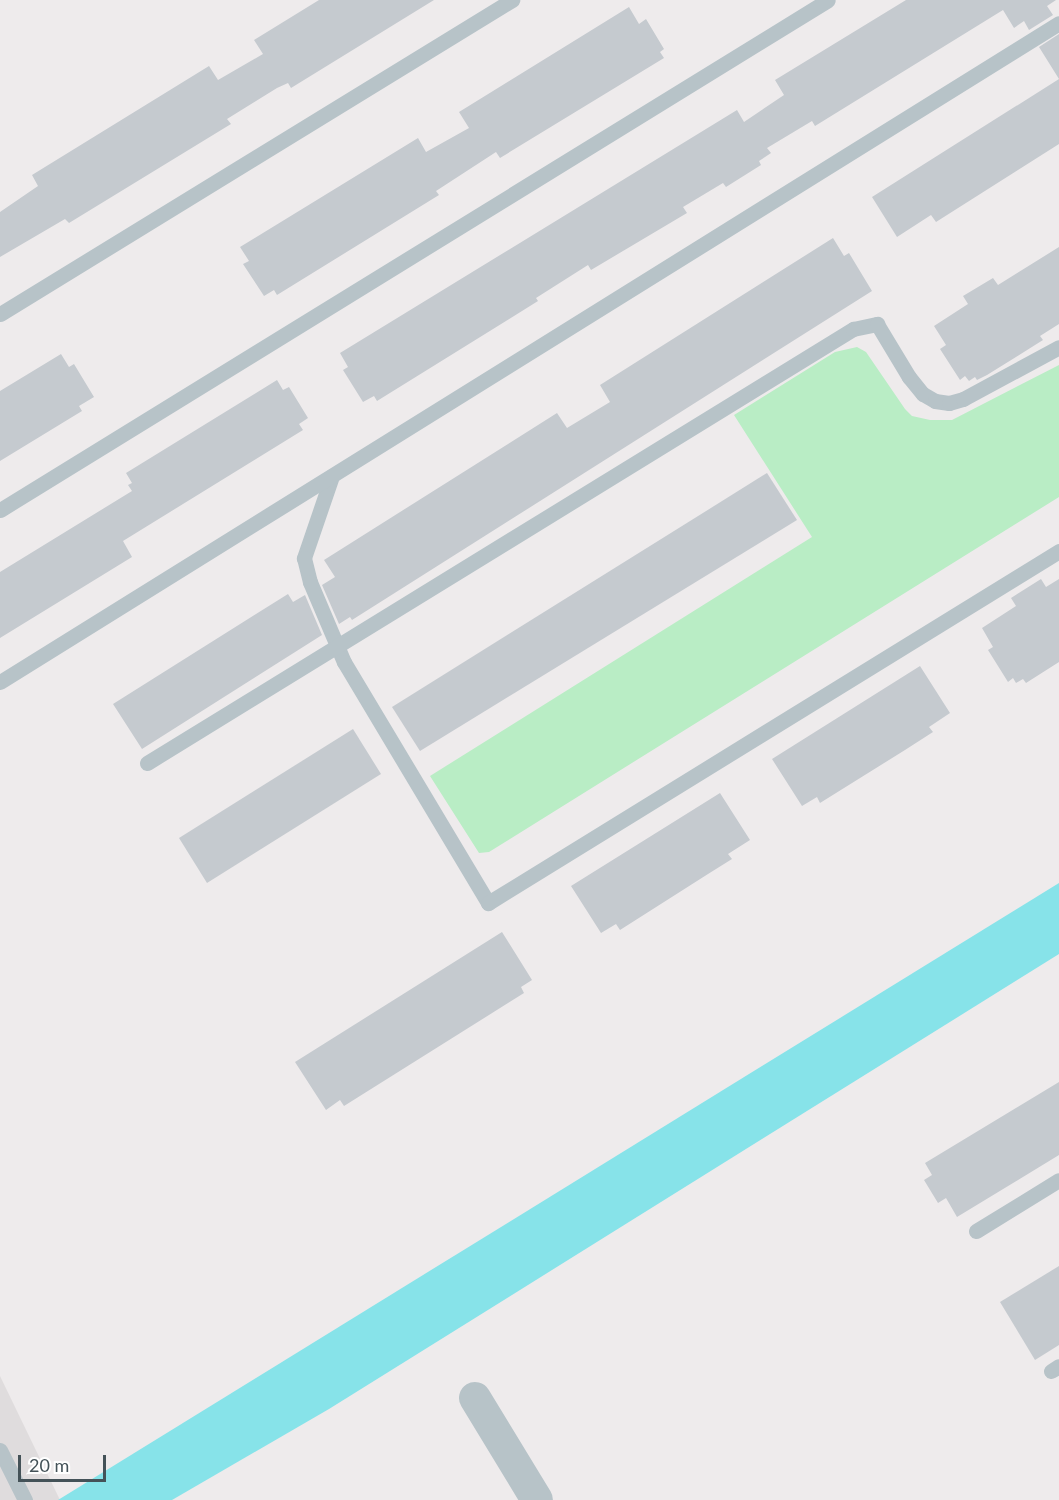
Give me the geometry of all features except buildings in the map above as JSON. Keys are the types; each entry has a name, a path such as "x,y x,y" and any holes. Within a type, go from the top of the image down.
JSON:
{"street":[{"path":"475,1398 537,1500"}],"lane":[{"path":"0,314 512,0"},
{"path":"0,510 828,0"},
{"path":"0,682 1059,23"},
{"path":"147,763 853,329 877,324 909,377 923,394 935,401 948,403 963,399 1059,347"},
{"path":"332,476 304,558 310,582 344,662 488,903 1059,551"},
{"path":"975,1231 1059,1180"},
{"path":"0,1450 25,1500"}],"shaded area":[{"path":"0,1376 60,1500 0,1500"}],"green space":[{"path":"857,347 866,352 912,416 930,420 952,420 1059,365 1059,497 489,852 479,853 430,776 812,537 734,415 835,352"}],"water":[{"path":"1059,883 1059,954 329,1409 172,1500 58,1500"}]}
